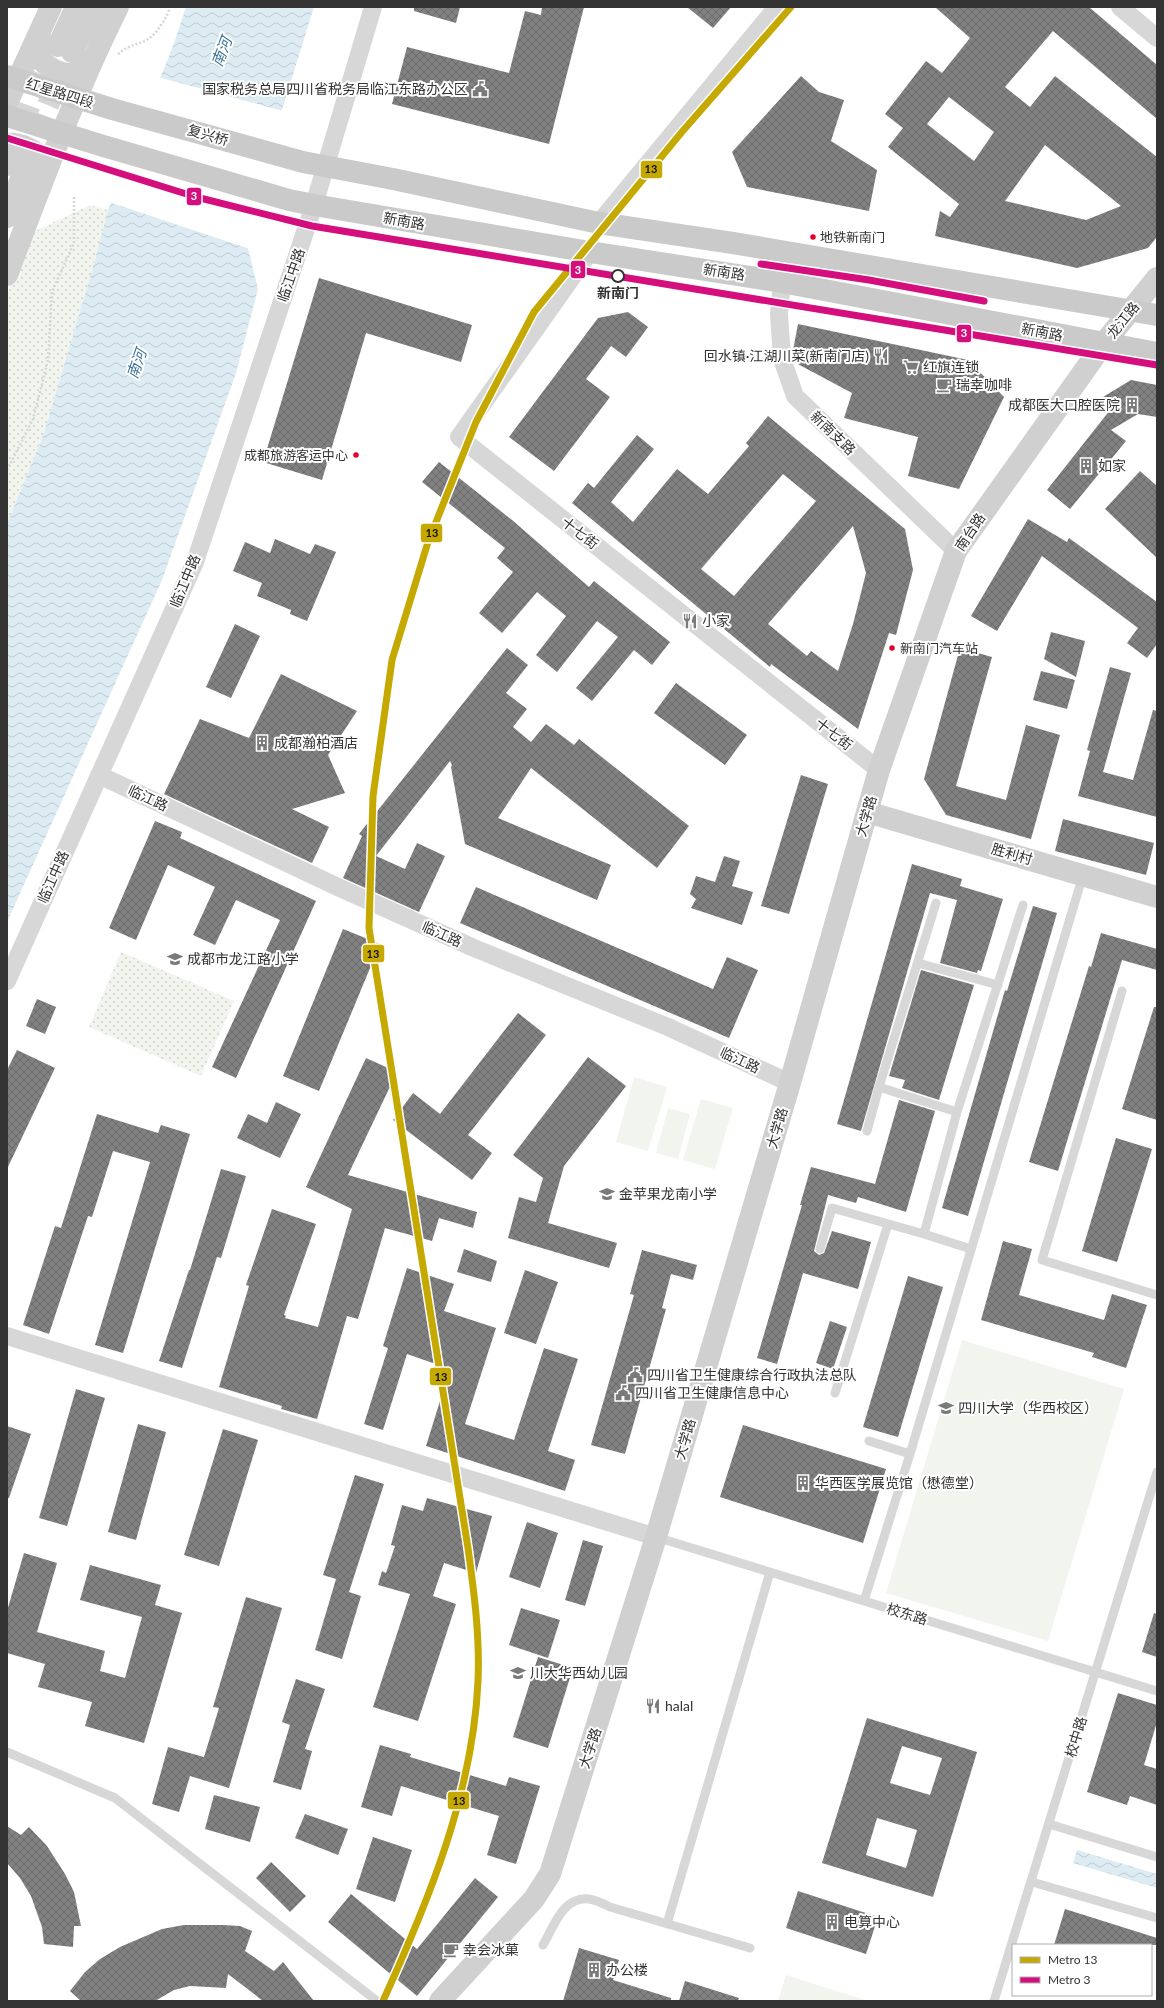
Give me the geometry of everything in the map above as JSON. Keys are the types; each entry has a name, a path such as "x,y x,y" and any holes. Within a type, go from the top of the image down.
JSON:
{"main road":[{"name":"红星路四段","path":"12,78 112,109"},
{"name":"复兴桥","path":"112,109 303,162 326,166"},
{"path":"7,116 61,133"},
{"name":"新南路","path":"61,133 289,200 590,252 782,282 1157,353"},
{"path":"326,166 599,223 733,243 1157,315"}],"street":[{"path":"7,103 12,78 40,30 51,7"},
{"path":"7,275 41,183 76,98 74,52 76,7"},
{"path":"74,52 94,7"},
{"path":"74,52 118,7"},
{"name":"临江中路","path":"7,982 98,775 195,562 314,205 373,7"},
{"path":"599,223 778,7"},
{"path":"1120,7 1157,38"},
{"path":"40,30 38,50 40,59 48,66 63,73 76,73 85,68 74,52"},
{"path":"7,217 12,158 27,148 38,154 43,163 41,183"},
{"name":"十七街","path":"590,252 459,436 878,770"},
{"name":"龙江路","path":"1104,344 1157,278"},
{"name":"新南支路","path":"782,282 779,314 782,359 795,396 956,551"},
{"name":"南台路","path":"878,770 956,551 1104,344"},
{"name":"大学路","path":"440,2001 534,1899 550,1874 656,1537 790,1083 878,770"},
{"name":"临江路","path":"98,775 340,888 474,948 668,1027 790,1083"},
{"name":"胜利村","path":"867,812 1157,897"},
{"path":"7,1336 656,1537"}],"lane":[{"path":"864,1601 910,1454 1083,875"},
{"path":"867,1131 879,1087 936,903"},
{"path":"924,1234 957,1112 1023,905"},
{"path":"918,963 998,986"},
{"path":"1122,991 1042,1260 1157,1295"},
{"path":"879,1087 957,1112"},
{"path":"820,1249 832,1208 971,1249"},
{"path":"834,1394 888,1224"},
{"path":"869,1441 910,1454"},
{"name":"校中路","path":"1012,1944 1157,1472"},
{"name":"校东路","path":"656,1537 1157,1691"},
{"path":"667,1924 770,1572"},
{"path":"7,1752 115,1798 377,2001"},
{"path":"1049,1824 1157,1857"},
{"path":"1032,1882 1157,1918"},
{"path":"543,1944 566,1905 577,1899 590,1899 667,1924 750,1948"},
{"name":"校中路","path":"994,2001 1012,1945"}],"path":[{"path":"116,56 125,47 151,37 169,12 170,7"},
{"path":"7,470 33,419 41,390 48,360 52,292 74,242 74,196"}],"shaded area":[{"path":"90,205 108,210 91,274 44,433 7,524 7,295 29,234"},
{"path":"121,952 234,1001 201,1076 89,1027"},
{"path":"634,1077 667,1087 648,1151 616,1142"},
{"path":"701,1099 733,1108 715,1169 683,1160"},
{"path":"668,1108 690,1114 678,1159 656,1153"},
{"path":"962,1340 1124,1389 1048,1641 886,1593"},
{"path":"786,1975 868,2001 778,2001"}],"water":[{"name":"南河","path":"186,7 314,7 244,232 258,289 236,373 162,580 7,922 7,524 44,433 91,274 108,210 173,46"},
{"path":"1077,1850 1157,1874 1157,1888 1073,1863"}],"pier":[{"path":"158,77 283,111 246,233 250,249 109,202"}],"building":[{"path":"414,7 460,7 456,23 414,11"},
{"name":"国家税务总局四川省税务局临江东路办公区","path":"542,7 584,7 549,144 392,104 407,47 509,73 525,11 541,15"},
{"path":"687,7 731,7 713,28"},
{"path":"935,7 1089,7 1157,65 1157,119 1053,31 1005,87 1030,107 1055,76 1157,157 1157,237 1148,248 1077,268 935,236 940,211 950,217 959,204 888,147 903,128 885,114 926,61 942,73 970,38","holes":["949,97 994,132 974,161 927,124","1045,145 1121,206 1086,220 1005,201"]},
{"path":"801,76 819,92 844,100 831,141 877,170 869,211 747,187 732,152"},
{"path":"319,278 472,325 461,362 366,333 322,480 263,462"},
{"path":"628,312 648,327 626,357 611,346 586,379 610,397 554,471 509,437 598,318"},
{"path":"798,324 968,360 1004,397 959,489 908,476 918,437 844,418 852,393 794,362 792,356"},
{"path":"1131,380 1157,385 1157,417 1138,414 1111,430 1126,441 1070,509 1047,490 1110,410 1103,397"},
{"path":"768,416 905,529 913,570 896,635 889,633 858,729 771,664 770,667 572,503 588,483 594,488 637,435 654,449 611,502 633,522 677,469 708,494 749,446 746,443","holes":["783,474 816,501 734,596 701,569","853,526 866,573 853,624 838,671 811,651 807,656 768,624"]},
{"path":"439,462 512,520 589,587 594,581 670,642 652,665 634,650 592,701 576,688 618,637 597,621 557,672 536,655 566,616 537,592 502,633 479,613 513,572 497,558 505,548 422,482"},
{"path":"1140,471 1157,486 1157,558 1105,509"},
{"path":"1028,519 1067,542 1069,538 1157,602 1157,644 1147,658 1127,643 1138,628 1042,556 997,631 971,616"},
{"path":"275,539 310,554 315,544 336,552 307,621 290,614 291,610 257,596 262,583 233,571 245,542 270,553"},
{"path":"235,624 260,636 231,698 206,687"},
{"path":"1051,632 1085,641 1076,677 1044,659"},
{"path":"507,648 528,665 506,693 527,709 513,727 531,742 546,724 574,745 579,739 689,826 657,868 531,768 498,818 611,865 597,900 465,844 451,767 452,765 450,761 376,856 405,869 417,843 445,856 419,912 343,878 362,836 359,834"},
{"path":"960,648 992,657 956,786 1006,800 1026,725 1060,735 1031,839 946,815 924,779"},
{"path":"1110,667 1131,673 1103,772 1133,780 1153,710 1157,711 1157,817 1078,796 1090,751 1087,750"},
{"path":"1041,671 1075,680 1067,709 1033,700"},
{"path":"281,674 357,711 328,755 345,793 292,809 329,827 312,863 164,794 200,719 249,738"},
{"path":"676,683 747,735 725,765 654,713"},
{"path":"801,775 828,784 789,914 761,906"},
{"path":"1063,819 1154,843 1146,875 1055,851"},
{"path":"155,821 182,832 180,838 316,901 236,1078 212,1067 280,920 236,900 215,945 193,935 215,887 168,865 136,940 109,928"},
{"path":"724,856 740,861 732,886 753,892 742,925 691,908 696,899 690,894 696,876 715,882"},
{"path":"912,864 962,879 960,886 1003,899 981,971 978,970 977,973 940,963 957,900 930,893 861,1131 837,1124"},
{"path":"476,887 713,989 727,957 758,970 729,1038 460,923"},
{"path":"1033,906 1057,913 968,1216 942,1208 1005,990 1007,991"},
{"path":"343,929 380,944 319,1091 283,1076"},
{"path":"1101,933 1157,949 1157,970 1122,960 1058,1171 1029,1162 1089,966 1091,967"},
{"path":"921,970 974,985 939,1100 902,1088 905,1080 889,1076"},
{"path":"37,999 56,1007 45,1034 26,1026"},
{"path":"1154,1007 1157,1007 1157,1120 1122,1109"},
{"path":"518,1013 546,1035 468,1135 492,1153 472,1180 393,1120 413,1093 440,1114"},
{"path":"17,1050 55,1068 7,1169 7,1070"},
{"path":"588,1057 626,1086 564,1166 548,1223 617,1243 609,1268 508,1238 519,1197 536,1202 543,1178 513,1155"},
{"path":"366,1058 397,1072 348,1175 477,1212 473,1228 439,1218 432,1241 385,1228 358,1319 347,1316 317,1419 281,1409 282,1406 219,1387 249,1286 246,1285 272,1209 316,1224 284,1315 286,1316 285,1318 318,1327 352,1209 306,1187"},
{"path":"899,1100 935,1111 906,1212 858,1197 856,1203 828,1195 814,1251 819,1255 824,1253 832,1231 871,1242 858,1289 803,1273 777,1364 757,1358 802,1205 800,1205 811,1167 875,1184"},
{"path":"276,1102 301,1114 280,1158 237,1138 248,1114 267,1123"},
{"path":"97,1114 158,1133 161,1125 190,1134 123,1353 95,1345 150,1162 113,1151 92,1217 88,1216 49,1334 23,1325 55,1226 61,1228"},
{"path":"1116,1138 1152,1149 1117,1262 1082,1251"},
{"path":"221,1169 246,1176 221,1258 217,1257 182,1368 159,1361 190,1270"},
{"path":"1003,1241 1032,1249 1019,1295 1104,1320 1112,1294 1147,1305 1126,1368 1092,1357 1094,1353 981,1320"},
{"path":"464,1249 497,1261 491,1282 457,1272"},
{"name":"四川省卫生健康信息中心","path":"642,1250 697,1265 693,1280 671,1274 662,1308 666,1309 625,1454 591,1445 634,1295 630,1294"},
{"path":"407,1268 454,1284 444,1311 496,1328 465,1424 514,1440 544,1348 578,1359 548,1451 575,1460 565,1491 426,1446 450,1369 407,1354 383,1430 364,1424 388,1348 383,1346"},
{"path":"525,1270 558,1282 536,1344 504,1333"},
{"path":"908,1276 943,1287 898,1437 863,1427"},
{"path":"830,1321 847,1327 833,1369 816,1363"},
{"path":"76,1389 105,1398 67,1526 39,1518"},
{"path":"138,1424 166,1432 136,1540 108,1532"},
{"name":"华西医学展览馆（懋德堂）","path":"743,1425 886,1469 863,1543 720,1497"},
{"path":"7,1426 31,1434 9,1498 7,1498"},
{"path":"223,1429 258,1440 219,1566 184,1555"},
{"path":"355,1475 384,1484 349,1592 361,1596 342,1659 315,1650 336,1579 323,1575"},
{"path":"427,1498 492,1516 476,1573 444,1563 433,1596 456,1604 418,1721 373,1707 410,1594 378,1585 382,1571 386,1573 395,1546 391,1545 402,1505 423,1511"},
{"path":"527,1522 558,1533 540,1588 509,1577"},
{"path":"583,1540 603,1546 585,1606 565,1600"},
{"path":"24,1553 57,1563 37,1632 105,1651 100,1671 125,1678 142,1617 80,1600 90,1565 161,1585 155,1605 182,1613 144,1743 85,1726 92,1702 38,1687 45,1664 7,1653 7,1611"},
{"path":"246,1597 282,1608 229,1788 190,1776 179,1812 152,1804 168,1747 204,1757 219,1708 213,1707"},
{"path":"521,1608 560,1620 548,1658 509,1645"},
{"path":"1154,1613 1157,1614 1157,1657 1142,1652"},
{"path":"538,1657 573,1668 548,1748 513,1737"},
{"path":"296,1679 325,1689 305,1749 312,1751 301,1790 273,1782 290,1725 282,1722"},
{"path":"1118,1693 1157,1705 1157,1722 1144,1765 1157,1769 1157,1805 1130,1796 1127,1805 1087,1792"},
{"path":"867,1718 977,1752 933,1897 822,1863","holes":["902,1746 942,1758 930,1795 890,1783","877,1818 917,1830 906,1868 866,1855"]},
{"path":"380,1745 411,1754 410,1757 506,1786 509,1777 540,1786 516,1864 487,1855 499,1816 401,1786 392,1816 361,1807"},
{"path":"214,1795 260,1807 250,1842 205,1829"},
{"path":"305,1814 348,1829 338,1855 295,1838"},
{"path":"7,1826 21,1835 29,1827 47,1846 65,1874 74,1892 81,1926 74,1926 73,1947 44,1944 42,1927 31,1896 20,1878 7,1863"},
{"path":"373,1837 412,1850 395,1902 356,1889"},
{"path":"271,1862 306,1896 290,1912 256,1878"},
{"path":"475,1878 498,1897 417,1996 328,1922 351,1894 417,1949"},
{"name":"电算中心","path":"798,1891 878,1917 866,1954 786,1928"},
{"path":"1065,1909 1157,1938 1157,1945 1054,1944"},
{"path":"184,1925 240,1926 252,1931 245,1951 274,1971 283,1962 314,2001 263,2001 228,1974 226,1988 190,1986 174,1990 155,2001 81,2001 70,1991 85,1972 100,1959 120,1947 162,1929"},
{"name":"办公楼","path":"579,1948 619,1960 613,1980 671,1998 671,2001 563,2001"},
{"path":"685,1981 739,1998 738,2001 679,2001"}],"tunnel":[{"path":"10,157 32,99 47,69"},
{"path":"25,167 48,105 63,73"}],"metro line":[{"name":"13","path":"383,2001 417,1924 432,1885 458,1805 468,1764 478,1681 476,1614 468,1548 369,928 373,796 392,660 428,542 476,422 534,312 681,133 791,7"},
{"name":"3","path":"7,138 196,197 312,226 1157,365"},
{"name":"3","path":"761,264 869,280 984,301"}],"place":[{"name":"国家税务总局四川省税务局临江东路办公区","path":"480,89"},
{"name":"地铁新南门","path":"813,237"},
{"name":"新南门","path":"618,276"},
{"name":"回水镇·江湖川菜(新南门店)","path":"881,356"},
{"name":"红旗连锁","path":"911,367"},
{"name":"瑞幸咖啡","path":"944,385"},
{"name":"成都医大口腔医院","path":"1132,405"},
{"name":"成都旅游客运中心","path":"356,455"},
{"name":"如家","path":"1086,466"},
{"name":"小家","path":"690,621"},
{"name":"新南门汽车站","path":"892,648"},
{"name":"成都瀚柏酒店","path":"262,743"},
{"name":"成都市龙江路小学","path":"175,959"},
{"name":"金苹果龙南小学","path":"607,1194"},
{"name":"四川省卫生健康综合行政执法总队","path":"635,1375"},
{"name":"四川省卫生健康信息中心","path":"623,1393"},
{"name":"四川大学（华西校区）","path":"946,1408"},
{"name":"华西医学展览馆（懋德堂）","path":"803,1483"},
{"name":"川大华西幼儿园","path":"518,1673"},
{"name":"halal","path":"653,1706"},
{"name":"电算中心","path":"832,1922"},
{"name":"幸会冰菓","path":"451,1950"},
{"name":"办公楼","path":"594,1970"}]}
